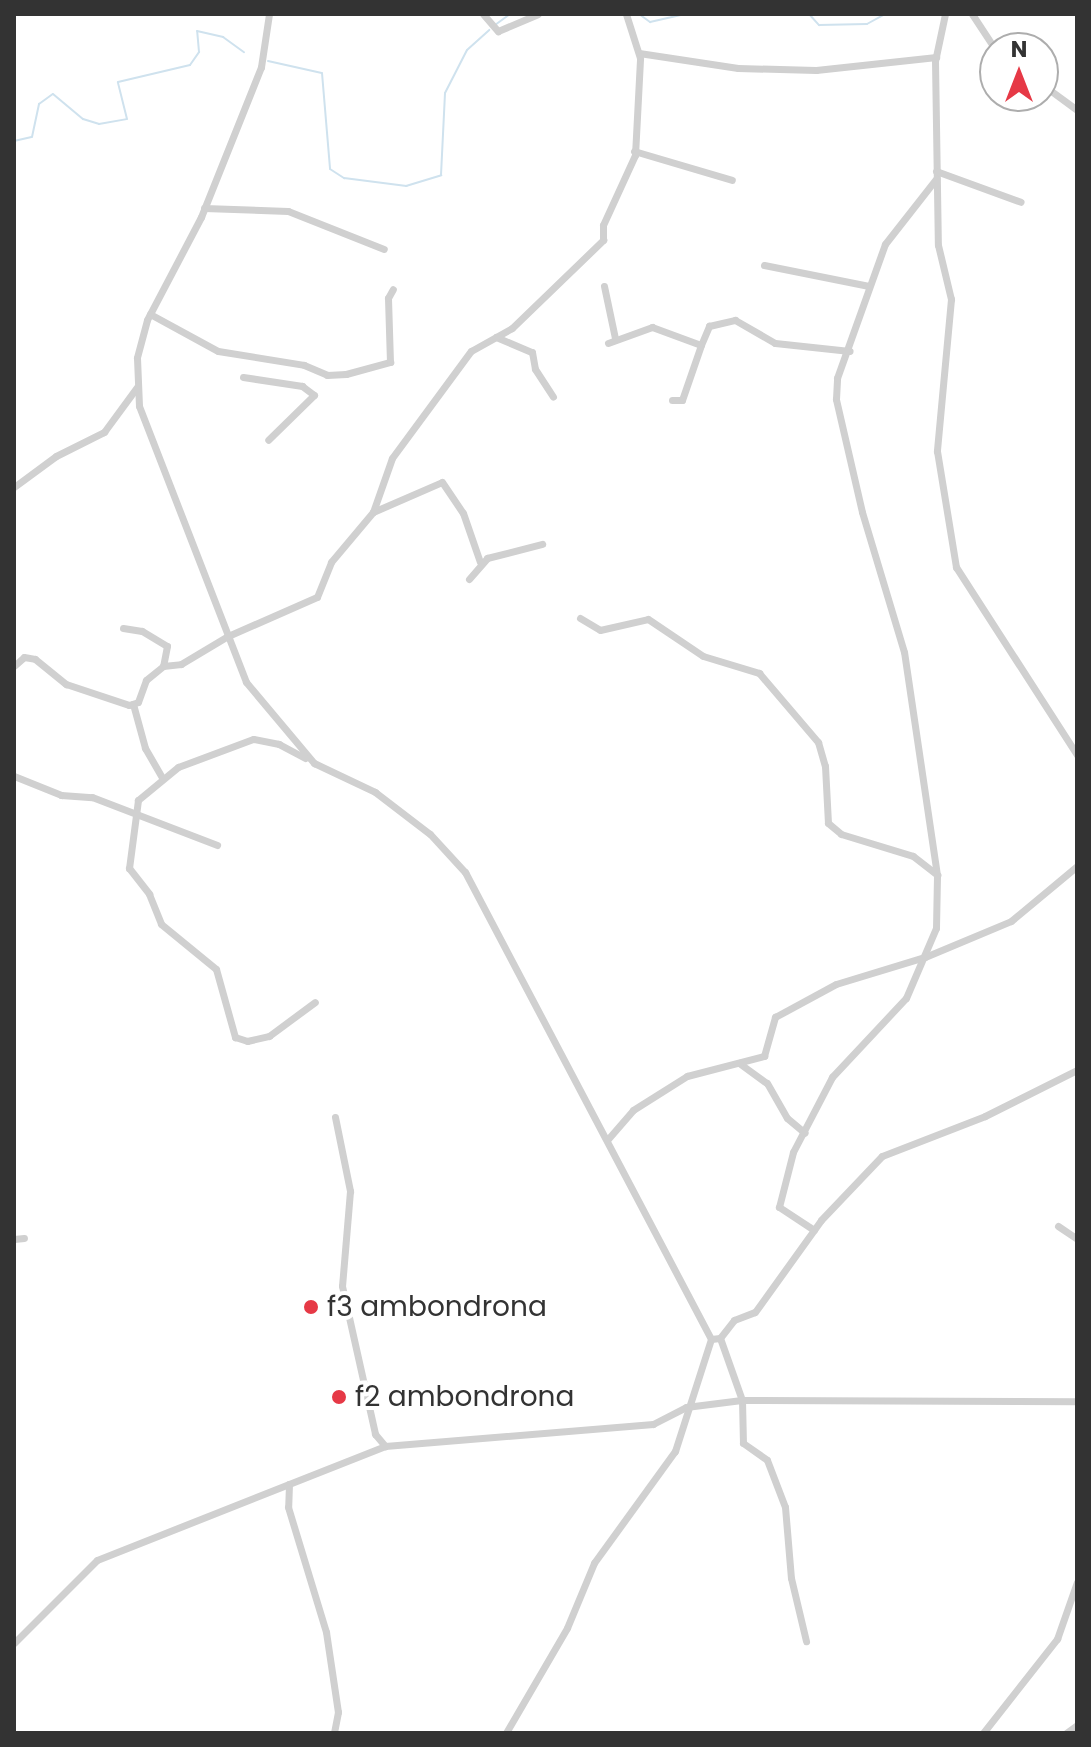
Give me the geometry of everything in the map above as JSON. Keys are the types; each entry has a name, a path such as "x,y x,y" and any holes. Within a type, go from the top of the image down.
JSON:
{"street":[{"path":"269,14 261,67 204,208 150,314 137,358 139,406 246,682 314,763"},
{"path":"483,14 498,31 538,14"},
{"path":"945,14 936,57 936,175 938,245 951,299 937,451 956,567 1077,755"},
{"path":"972,14 984,32"},
{"path":"162,778 145,748 133,704 146,680 163,666 181,664 228,636 317,597 331,562 373,512 392,458 471,351 512,328 603,240 603,225 635,162 639,53 628,15"},
{"path":"639,53 738,68 816,70 936,57"},
{"path":"1059,97 1077,110"},
{"path":"634,151 732,180"},
{"path":"936,175 1021,202"},
{"path":"814,1230 779,1207 793,1152 832,1077 906,998 936,928 937,875 904,652 862,512 836,399 837,378 850,351 885,244 936,175"},
{"path":"204,208 288,211 384,249"},
{"path":"764,265 869,286"},
{"path":"604,286 611,341 652,327 701,345"},
{"path":"150,314 218,351 304,365 314,372 346,374 390,362 388,298 393,289"},
{"path":"672,400 682,400 709,326 735,320 775,343 850,351"},
{"path":"496,337 532,352 535,369 553,397"},
{"path":"302,386 314,372"},
{"path":"243,377 302,386 314,395 268,440"},
{"path":"14,487 56,456 104,432 138,385"},
{"path":"373,512 442,482 463,513 480,562"},
{"path":"469,579 480,562 542,544"},
{"path":"580,618 600,630 648,619 703,656 759,673 818,742 825,766 828,823 841,834 913,856 937,875"},
{"path":"123,628 142,631 167,646 163,666"},
{"path":"14,666 24,657 35,659 66,684 133,704"},
{"path":"315,1002 269,1036 247,1041 235,1037 216,969 161,924 149,894 129,868 135,812 147,789 162,778 253,739 279,744 375,792 430,834 465,872 608,1139 666,1260 716,1338 742,1400 743,1443 767,1460 785,1507 791,1578 806,1641"},
{"path":"14,776 61,795 92,797 217,845"},
{"path":"608,1139 633,1110 687,1076 764,1056 775,1017 836,984 925,957 1011,921 1077,866"},
{"path":"739,1062 767,1083 787,1118 805,1133"},
{"path":"506,1733 567,1628 594,1563 675,1451 686,1407 716,1338 734,1320 755,1312 814,1230 882,1156 985,1116 1077,1070"},
{"path":"335,1117 350,1191 342,1286 375,1434 385,1446"},
{"path":"1058,1226 1077,1239"},
{"path":"14,1239 24,1238"},
{"path":"14,1643 97,1560 385,1446 653,1424 686,1407 742,1400 1077,1401"},
{"path":"289,1484 288,1507 326,1632 338,1712 334,1733"},
{"path":"983,1733 1057,1639 1077,1582"},
{"path":"1066,1733 1077,1725"}],"waterway":[{"path":"495,25 510,14"},
{"path":"639,14 650,22 685,14"},
{"path":"809,14 819,25 867,24 885,14"},
{"path":"268,61 322,73 330,169 344,178 406,186 441,175 445,93 467,50 489,30"},
{"path":"14,141 32,137 39,104 53,94 83,119 99,124 127,119 118,82 190,65 199,52 197,31 223,37 244,52"}],"place":[{"name":"f3 ambondrona","path":"311,1307"},
{"name":"f2 ambondrona","path":"339,1397"}]}
